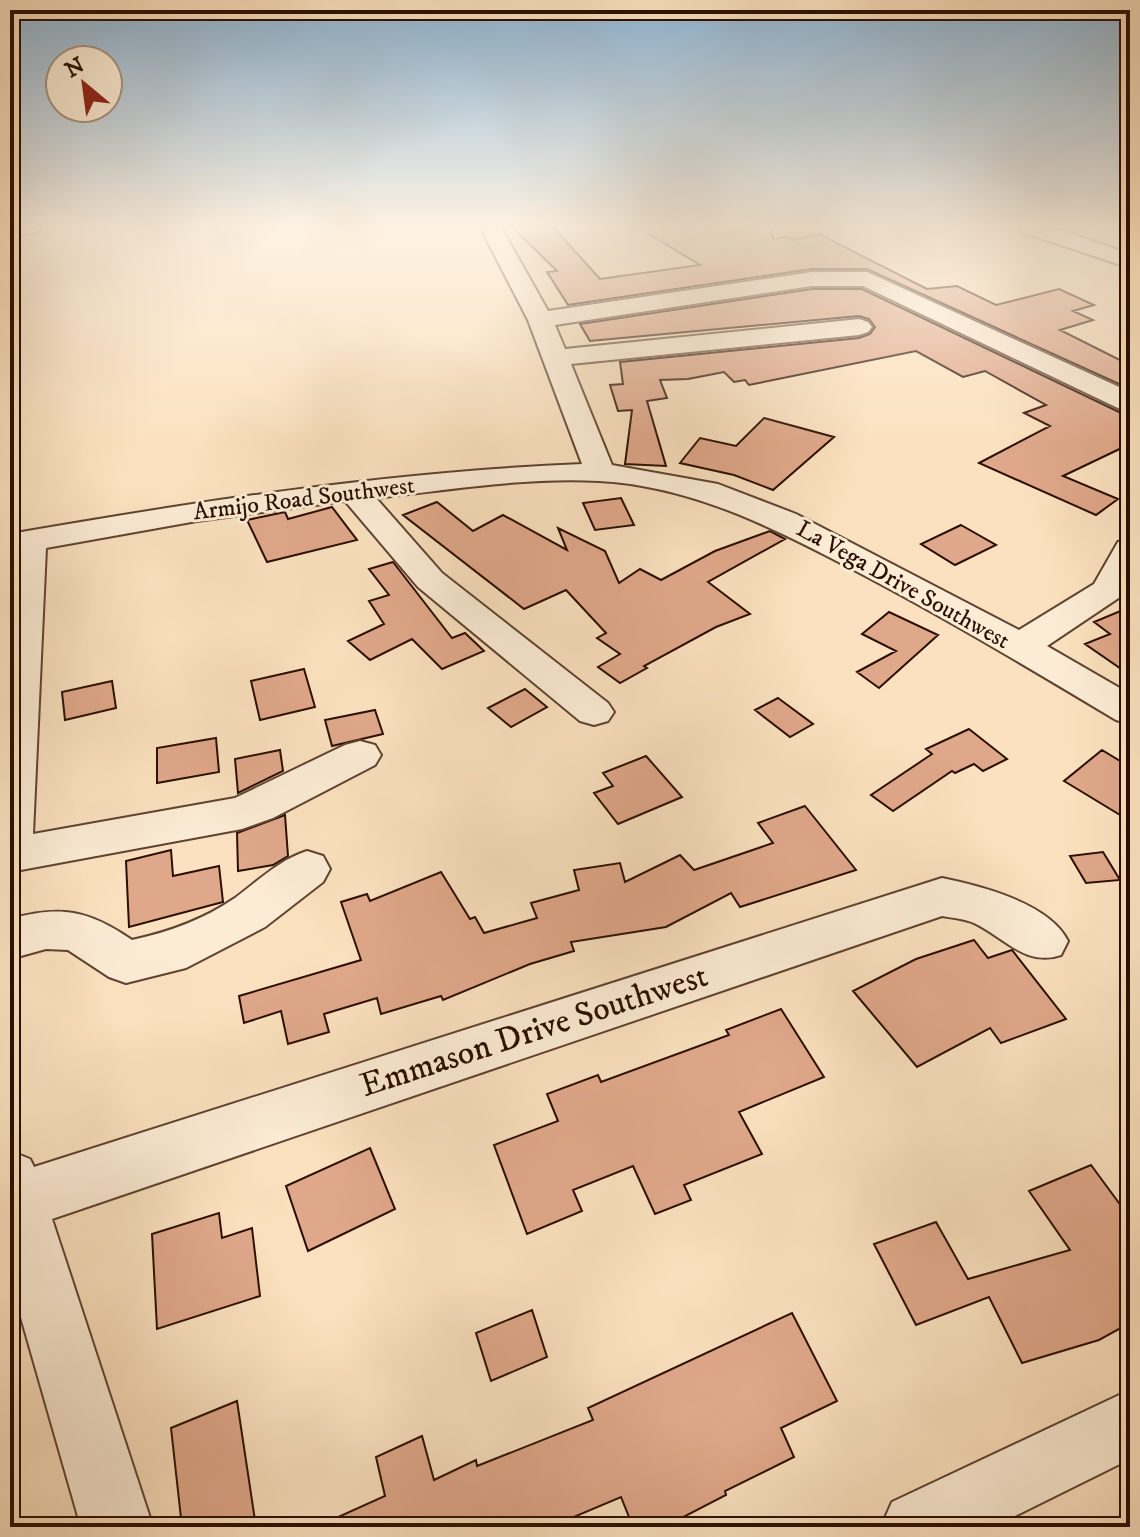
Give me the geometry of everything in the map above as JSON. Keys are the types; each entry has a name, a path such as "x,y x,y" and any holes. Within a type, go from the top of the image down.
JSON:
{"street":[{"path":"529,299 556,358 600,472"},
{"path":"540,320 681,299"},
{"path":"908,299 1130,403"},
{"path":"556,358 859,327"},
{"name":"Armijo Road Southwest","path":"20,542 197,511 353,491 488,477 600,472"},
{"name":"La Vega Drive Southwest","path":"600,472 707,491 785,521 936,597 1130,711"},
{"path":"353,491 430,580 594,712"},
{"path":"20,542 10,852 242,813 278,800 337,764 360,755"},
{"path":"1017,647 1065,621 1108,590 1130,549"},
{"path":"10,939 60,926 87,935 126,962 186,948 248,914 307,869"},
{"name":"Emmason Drive Southwest","path":"14,1190 942,897 983,905 1044,941"},
{"path":"14,1190 117,1527"},
{"path":"917,1527 1130,1424"}],"building":[{"path":"564,299 611,299 568,305"},
{"path":"748,299 882,299 1119,412 1130,414 1130,444 1063,476 1118,499 1096,515 979,463 1050,426 1024,413 1046,405 985,371 963,377 916,351 749,385 745,380 734,382 724,372 688,379 660,380 667,398 647,401 666,466 625,464 632,410 618,411 610,385 623,384 620,362 859,338 870,334 875,327 869,319 859,316 590,341 580,324"},
{"path":"932,299 983,299 996,305 1021,299 1080,299 1094,305 1073,311 1093,320 1060,330 1130,365 1130,389"},
{"path":"764,418 834,437 773,490 734,475 680,463 700,438 736,446"},
{"path":"621,498 634,525 595,530 583,503"},
{"path":"437,502 473,531 503,515 567,550 558,528 605,551 619,583 640,569 661,580 715,551 770,531 785,539 708,582 750,614 716,627 644,666 647,668 620,683 598,667 620,654 597,638 606,633 566,590 524,609 403,515"},
{"path":"332,507 357,540 267,562 247,520 285,512 288,519"},
{"path":"961,525 996,545 955,565 921,544"},
{"path":"393,562 452,638 465,633 484,651 442,669 412,639 370,660 348,641 384,624 369,601 389,595 369,569"},
{"path":"1130,607 1130,675 1085,644 1110,634 1094,622"},
{"path":"889,612 938,635 879,688 857,672 896,651 862,634"},
{"path":"304,669 315,707 260,720 251,681"},
{"path":"112,681 116,708 65,720 62,692"},
{"path":"525,689 547,707 511,727 488,708"},
{"path":"778,698 813,724 790,737 755,710"},
{"path":"375,710 383,734 332,746 325,720"},
{"path":"969,729 1007,759 983,771 974,764 955,773 952,771 893,811 871,795 932,754 926,749"},
{"path":"216,738 219,772 157,783 157,748"},
{"path":"280,750 283,771 238,793 235,759"},
{"path":"1102,750 1130,767 1130,821 1064,781"},
{"path":"646,756 682,797 618,824 594,793 613,786 603,773"},
{"path":"805,806 856,870 740,907 731,893 666,927 571,942 574,951 530,964 443,1000 441,996 381,1014 377,998 324,1014 329,1032 288,1044 281,1011 244,1023 239,996 361,960 341,902 367,894 370,901 441,872 470,919 475,917 484,933 537,918 531,903 579,890 574,870 620,863 625,882 680,855 694,870 773,843 758,823"},
{"path":"285,815 288,856 273,865 238,871 237,833"},
{"path":"171,850 173,876 219,866 223,902 129,927 126,861"},
{"path":"1103,852 1120,880 1086,883 1070,856"},
{"path":"974,940 988,958 1012,950 1066,1019 1001,1043 990,1028 917,1067 853,991 916,959"},
{"path":"781,1009 824,1077 739,1112 762,1154 684,1185 691,1200 655,1214 633,1166 573,1190 582,1211 527,1234 494,1145 558,1121 547,1094 598,1075 601,1082 729,1035 726,1030"},
{"path":"370,1148 395,1209 308,1251 286,1186"},
{"path":"1091,1165 1130,1218 1130,1323 1099,1340 1022,1363 989,1297 916,1325 874,1244 936,1222 968,1279 1070,1250 1029,1191"},
{"path":"219,1213 222,1238 252,1228 260,1296 157,1329 152,1234"},
{"path":"532,1310 547,1357 491,1381 476,1333"},
{"path":"792,1313 837,1401 781,1428 794,1457 725,1491 726,1495 664,1527 633,1527 621,1497 550,1527 316,1527 385,1496 376,1457 422,1436 434,1480 476,1460 477,1466 593,1420 588,1408"},
{"path":"237,1401 256,1527 182,1527 171,1428"}]}
